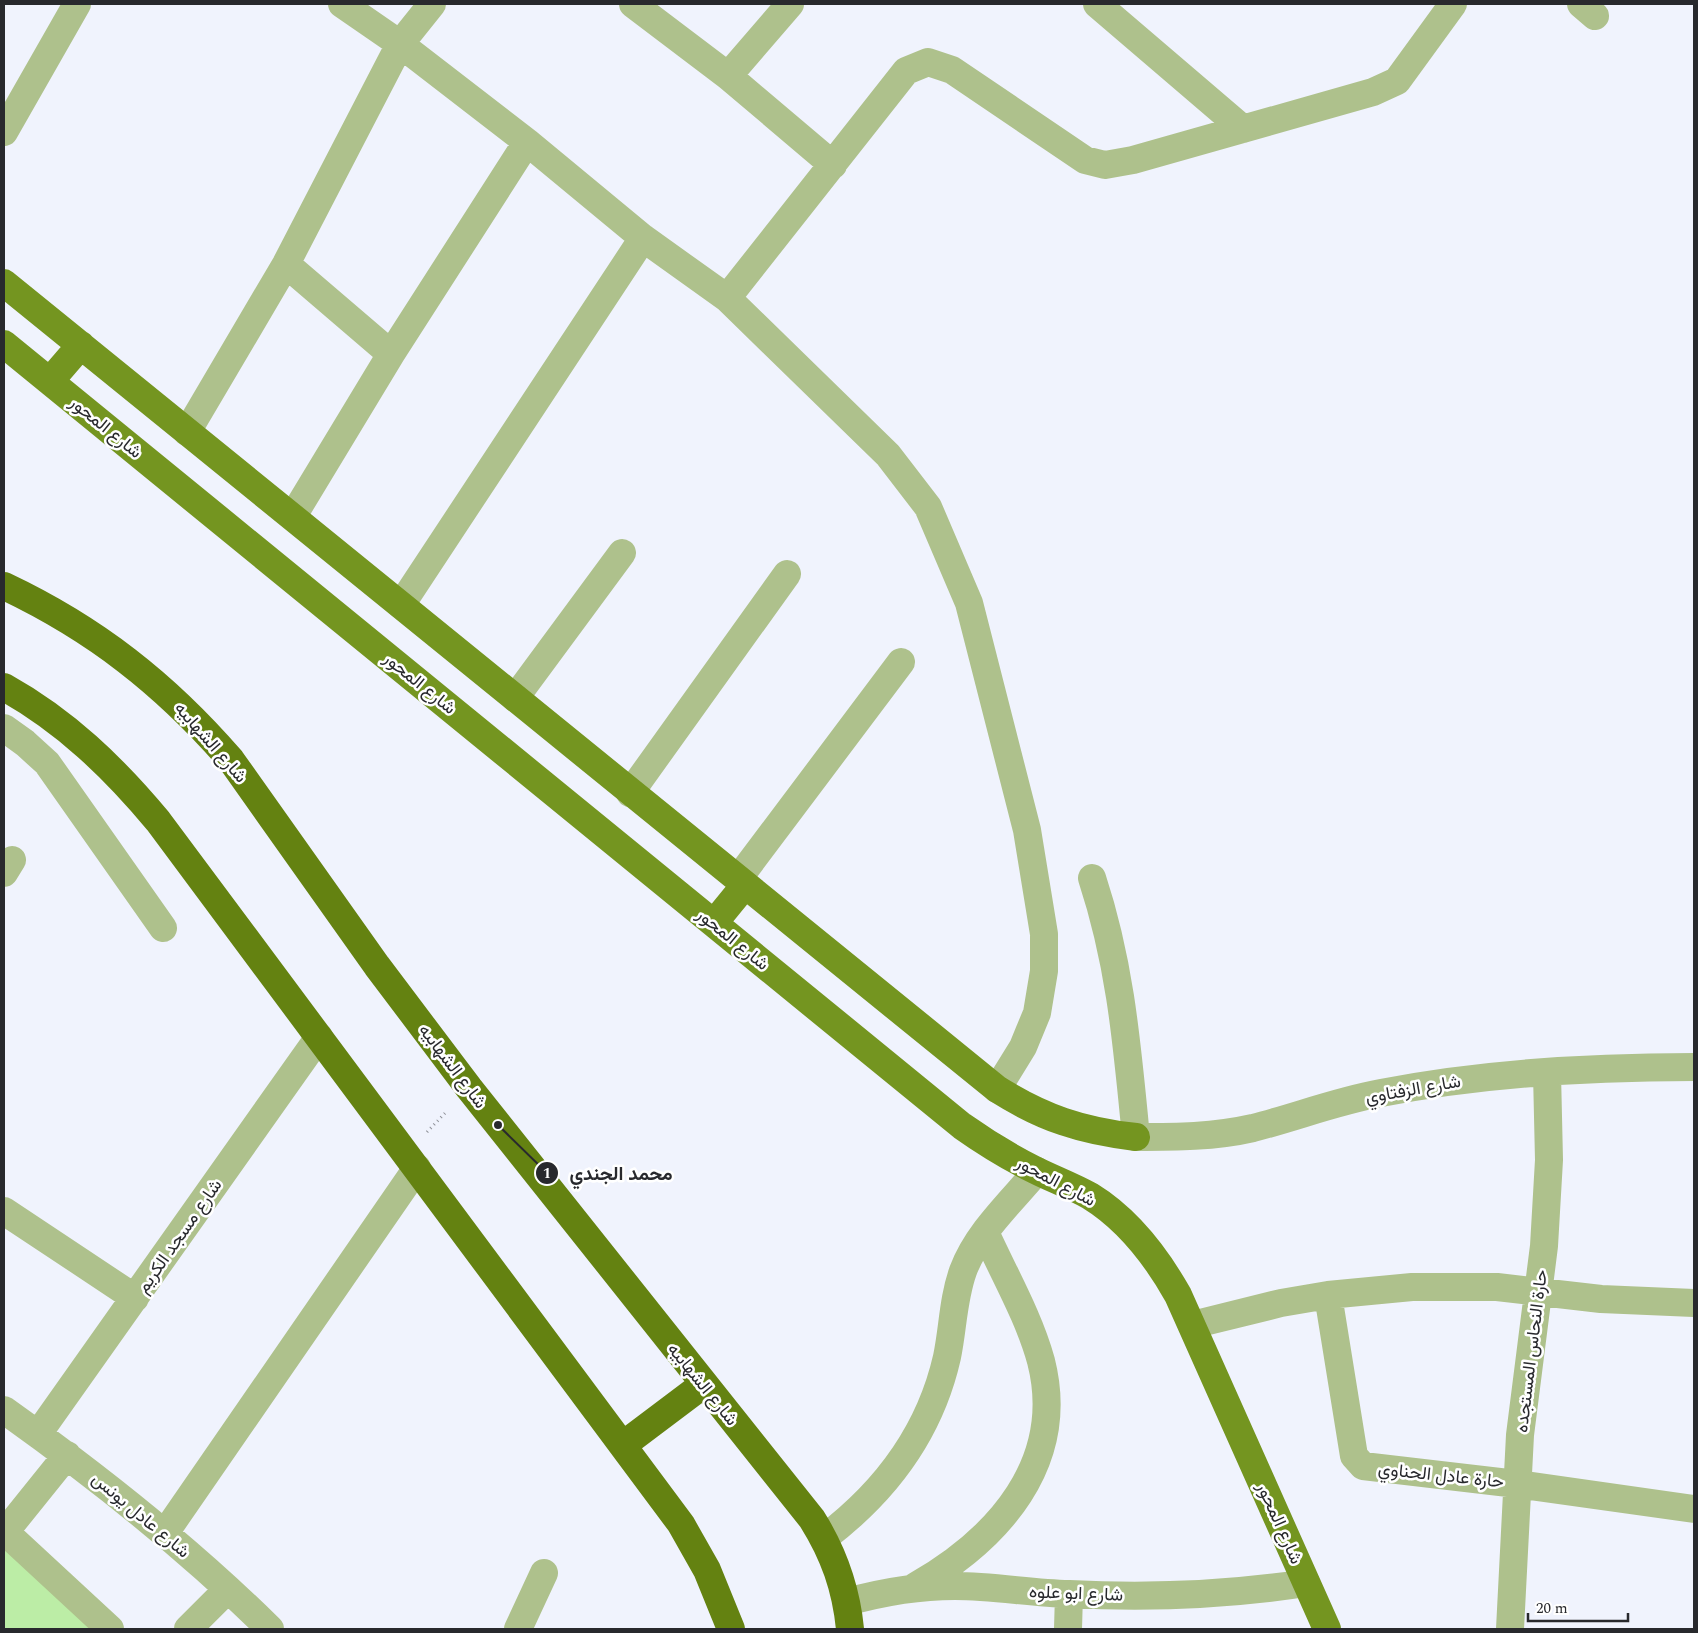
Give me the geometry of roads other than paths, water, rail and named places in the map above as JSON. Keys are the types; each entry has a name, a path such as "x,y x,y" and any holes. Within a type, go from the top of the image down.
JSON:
{"highway":[{"name":"شارع الشهابيه","path":"4,586 62,616 111,647 144,672 204,729 231,760 377,966 470,1088 803,1508 824,1538 839,1571 847,1602 850,1629"},
{"path":"12,691 59,722 95,752 128,785 158,821 623,1445 692,1541 717,1592 731,1629"},
{"path":"623,1445 704,1384"}],"main road":[{"path":"4,283 997,1089 1049,1118 1106,1134 1136,1137"},
{"name":"شارع المحور","path":"4,344 962,1126 986,1143 1037,1171 1090,1196 1117,1216 1142,1240 1162,1266 1192,1325 1328,1629"},
{"path":"50,381 81,345"},
{"path":"714,923 742,882"}],"street":[{"path":"4,132 77,4"},
{"path":"342,4 400,44 527,142 643,238 727,298 888,455 928,507 969,603 1027,830 1044,934 1044,971 1037,1013 1022,1047 997,1089"},
{"path":"187,432 286,264 400,44 432,4"},
{"path":"634,4 728,76 834,165"},
{"path":"728,76 790,4"},
{"path":"1097,4 1243,129"},
{"path":"727,298 834,165 906,71 928,62 952,70 1085,160 1104,165 1132,160 1373,92 1397,81 1453,4"},
{"path":"293,516 391,354 527,142"},
{"path":"401,605 643,238"},
{"path":"286,264 391,354"},
{"path":"514,698 622,553"},
{"path":"630,793 786,574"},
{"path":"742,882 901,662"},
{"path":"4,723 12,691"},
{"path":"4,728 25,743 47,763 163,928"},
{"path":"1092,878 1107,928 1119,979 1136,1137"},
{"name":"شارع مسجد الكريم","path":"38,1434 319,1037"},
{"name":"شارع الزفتاوي","path":"1136,1137 1213,1135 1251,1128 1379,1093 1435,1084 1621,1068 1688,1072"},
{"name":"حارة النحاس المستجده","path":"1510,1629 1517,1484 1525,1387 1540,1290 1549,1160 1547,1073"},
{"path":"165,1533 411,1161"},
{"path":"824,1538 875,1494 914,1440 934,1399 941,1378 951,1335 957,1291 963,1270 985,1232 1037,1171"},
{"path":"4,1211 135,1298"},
{"path":"912,1588 960,1558 982,1540 1002,1519 1019,1497 1030,1476 1044,1431 1045,1386 1039,1355 985,1232"},
{"path":"1192,1325 1272,1305 1328,1295 1412,1287 1497,1287 1540,1290 1601,1299 1694,1303"},
{"name":"حارة عادل الحناوي","path":"1328,1295 1353,1448 1358,1462 1370,1467 1517,1484 1694,1509"},
{"name":"شارع عادل يونس","path":"4,1410 67,1455 165,1533 270,1629"},
{"path":"67,1455 4,1532 110,1629"},
{"path":"518,1629 544,1573"},
{"name":"شارع ابو علوه","path":"847,1602 912,1588 957,1586 1069,1594 1187,1594 1275,1588 1306,1583"},
{"path":"188,1629 228,1589"},
{"path":"1068,1629 1069,1594"}],"place":[{"name":"محمد الجندي","path":"498,1125"}]}
